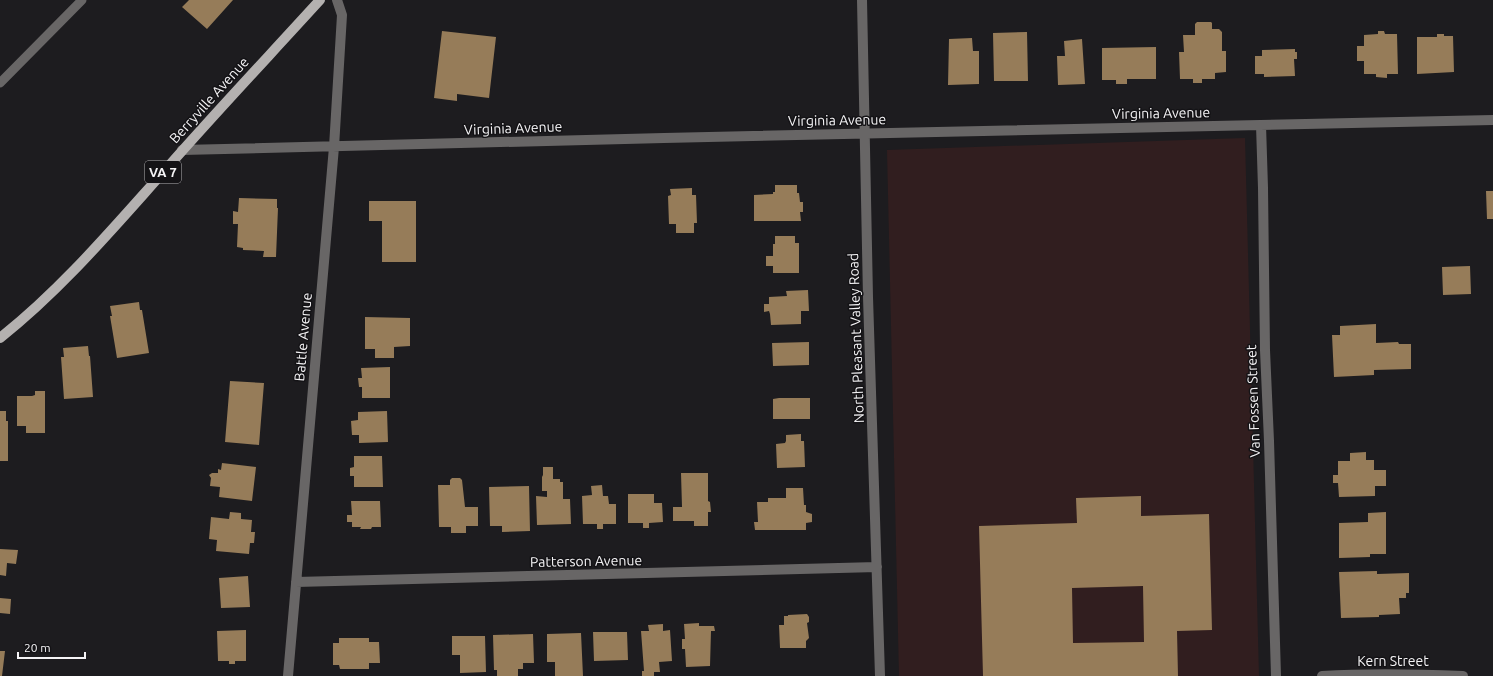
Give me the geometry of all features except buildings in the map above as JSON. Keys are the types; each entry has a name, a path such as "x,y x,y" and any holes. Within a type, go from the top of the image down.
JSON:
{"main road":[{"name":"Berryville Avenue","path":"0,338 62,282 107,235 182,150 320,0"}],"street":[{"name":"Battle Avenue","path":"288,676 334,147 342,15 337,0"},
{"name":"North Pleasant Valley Road","path":"862,0 866,134 868,297 880,676"},
{"name":"Virginia Avenue","path":"182,150 1493,120"},
{"name":"Van Fossen Street","path":"1261,125 1265,350 1270,441 1276,676"},
{"name":"Patterson Avenue","path":"296,582 877,567"},
{"name":"Kern Street","path":"1322,676 1358,674 1425,674 1463,676"}],"lane":[{"path":"0,83 82,0"}],"shaded area":[{"path":"1245,138 1259,676 899,676 887,150"}]}
